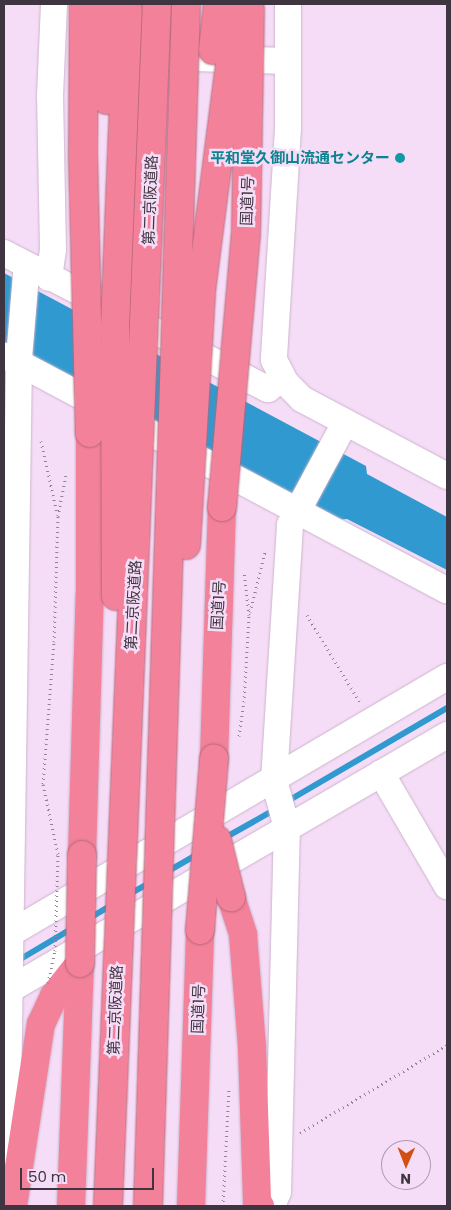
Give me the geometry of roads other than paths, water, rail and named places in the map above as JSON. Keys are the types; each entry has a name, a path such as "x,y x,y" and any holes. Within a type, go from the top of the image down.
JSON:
{"highway":[{"path":"71,1206 80,964 70,855 90,593 90,433 83,156 84,4"},
{"path":"107,4 107,116 114,327 118,913"},
{"path":"114,327 129,4"},
{"name":"第二京阪道路","path":"108,1206 118,913 143,394 157,4"},
{"name":"第二京阪道路","path":"148,1206 159,911 172,394 186,4"},
{"path":"159,911 201,291 206,151 218,4"},
{"path":"201,291 238,4"},
{"name":"国道1号","path":"191,1206 200,930 214,771 222,507 246,233 250,4"},
{"path":"214,771 218,852 243,935 252,1048 257,1201 260,1206"},
{"path":"13,1206 41,1024 54,996 80,964"}],"street":[{"path":"4,1155 9,987 14,359 35,273 53,250 50,96 54,4"},
{"path":"288,4 288,128 274,360 282,378 302,399 447,476"},
{"path":"53,53 288,61"},
{"path":"4,254 35,273 268,389 282,378"},
{"path":"14,359 447,590"},
{"path":"272,1206 278,1192 286,824 275,786 290,525 330,446 345,423"},
{"path":"8,937 275,786 447,677"},
{"path":"9,987 286,824 447,735"},
{"path":"380,773 447,886"}],"water":[{"path":"4,273 366,466 367,474 447,517 447,570 347,519 337,520 4,342"}],"waterway":[{"path":"288,801 447,708"},
{"path":"223,839 276,809"},
{"path":"167,872 198,854"},
{"path":"128,895 151,882"},
{"path":"90,918 112,905"},
{"path":"19,960 73,928"}],"place":[{"name":"平和堂久御山流通センター","path":"400,158"}]}
